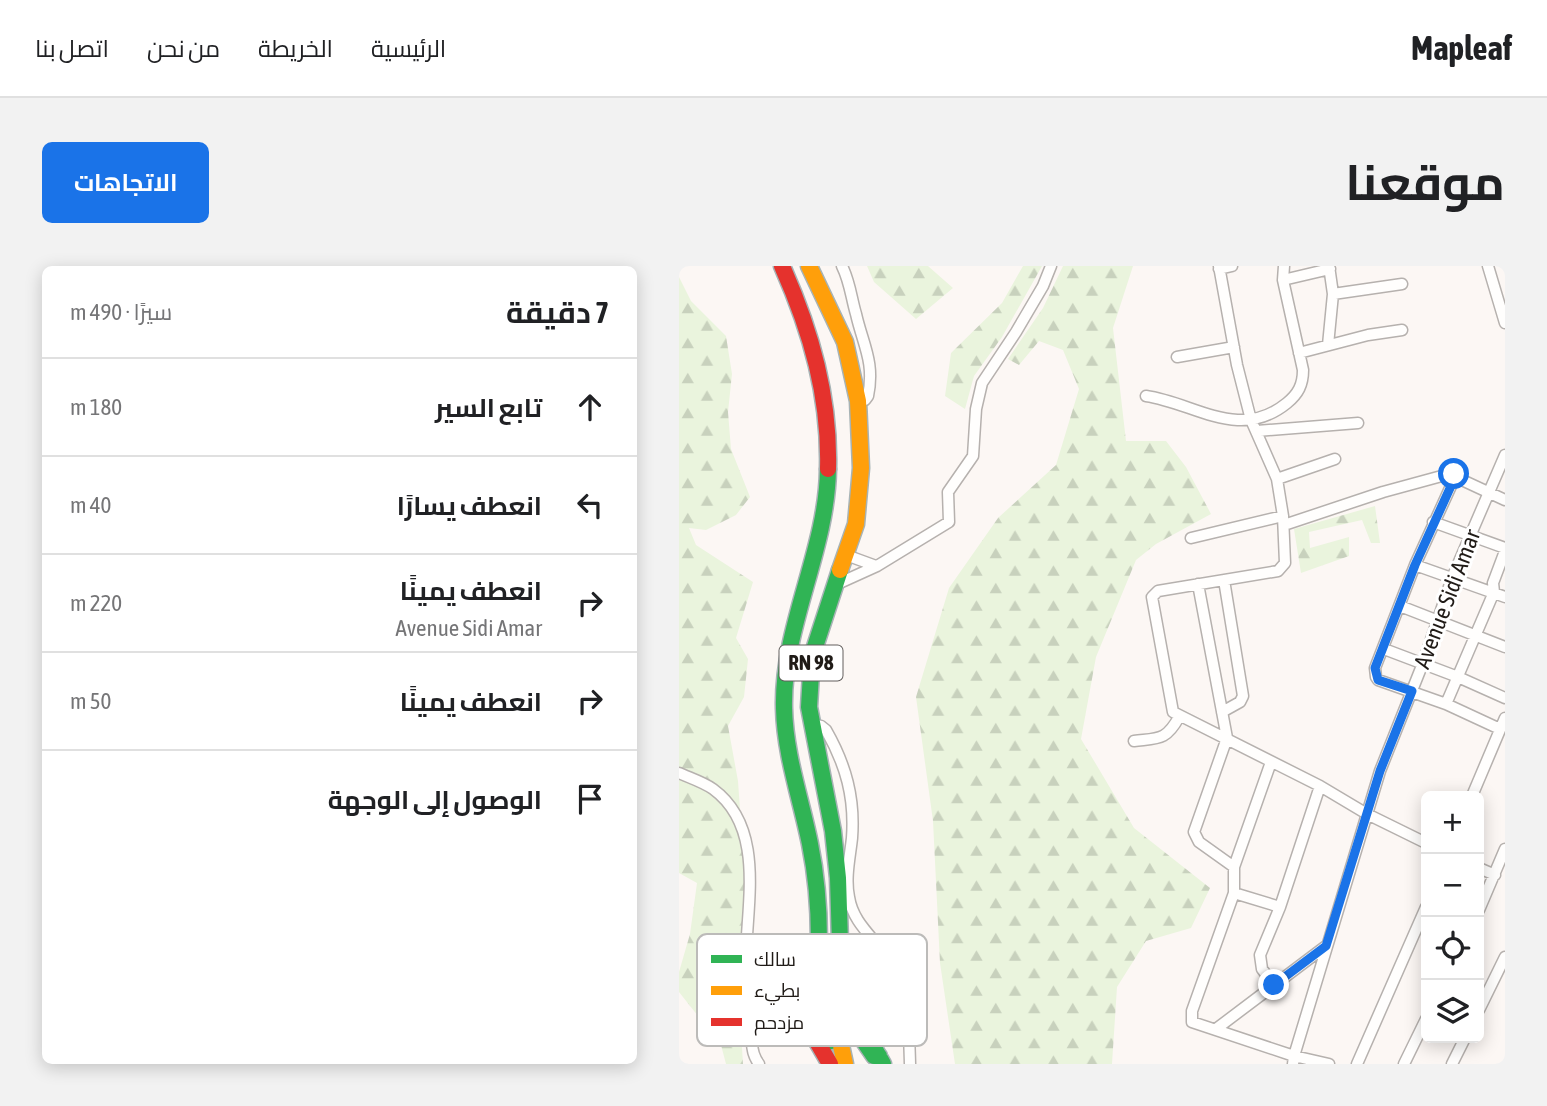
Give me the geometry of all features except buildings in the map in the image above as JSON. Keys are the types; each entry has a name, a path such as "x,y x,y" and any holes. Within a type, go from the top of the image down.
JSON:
{"main road":[{"path":"782,266 798,300 816,355 826,402 829,439 823,518 795,624 784,695 790,759 817,884 819,934"},
{"path":"795,266 815,312 826,348 834,384 839,432 834,507 825,553 801,643 795,706 801,760 826,871 830,934"},
{"name":"RN 98","path":"809,266 845,342 858,401 861,489 856,524 812,656 808,694 833,831 840,934"},
{"path":"819,1046 829,1064"},
{"path":"844,1046 845,1064"},
{"path":"868,1046 874,1056 881,1060"}],"street":[{"path":"842,266 851,285 856,318 870,361 868,396 865,400 858,401"},
{"path":"835,585 877,566 949,522 948,492 973,456 976,409 982,383 1016,332 1043,286 1051,266"},
{"path":"1232,266 1219,267 1251,420 1277,479 1285,563 1282,570 1158,591 1151,597 1169,700 1173,712 1179,717 1227,738 1421,841"},
{"path":"1146,396 1167,399 1191,410 1232,420 1251,420 1275,411 1295,397 1303,380 1300,353 1283,280 1283,266"},
{"path":"1488,266 1505,324"},
{"path":"1283,280 1329,267 1333,294 1328,345"},
{"path":"1333,294 1402,284"},
{"path":"1300,353 1367,335 1402,330"},
{"path":"1177,357 1234,347"},
{"path":"1257,431 1358,423"},
{"name":"Avenue Sidi Amar","path":"1293,1060 1380,771 1423,663 1436,619 1487,493 1505,456"},
{"path":"1277,479 1335,458"},
{"path":"1191,538 1283,521 1449,474 1505,500"},
{"path":"1456,475 1415,565 1375,668 1375,677 1446,704 1500,729"},
{"path":"1433,522 1505,550 1493,583 1494,593 1446,704"},
{"path":"846,555 877,566"},
{"path":"1415,565 1505,597"},
{"path":"1222,712 1240,702 1243,696 1224,580"},
{"path":"1198,584 1227,738 1194,832 1199,842 1234,867"},
{"path":"1399,606 1505,646"},
{"path":"1384,649 1505,698"},
{"path":"1134,741 1162,738 1171,733 1179,717"},
{"path":"1474,791 1505,718"},
{"path":"812,724 826,730 845,769 853,811 847,878 848,897 857,921 868,934"},
{"path":"1271,762 1234,867 1234,893 1191,1018 1197,1025 1216,1029 1293,1060 1329,1064"},
{"path":"679,773 716,791 732,808 742,829 751,883 748,934"},
{"path":"1274,985 1259,963 1259,956 1280,907 1320,786"},
{"path":"1484,899 1505,849"},
{"path":"1484,870 1495,876"},
{"path":"1234,893 1280,907"},
{"path":"1357,1064 1422,917"},
{"path":"1216,1029 1326,946"},
{"path":"1484,1000 1505,957"},
{"path":"1404,1064 1421,1029"},
{"path":"1452,1064 1462,1043"},
{"path":"751,1046 759,1064"},
{"path":"909,1046 910,1064"}],"green space":[{"path":"867,266 928,266 953,288 916,319 874,282"},
{"path":"1023,266 1042,266 1002,337 974,376 965,409 945,396 951,353 1002,303"},
{"path":"1063,266 1133,266 1113,328 1126,441 1166,441 1186,467 1211,514 1156,544 1136,560 1096,657 1081,739 1134,828 1210,888 1191,928 1146,941 1117,987 1112,1064 955,1064 940,963 933,821 916,697 949,588 998,518 1056,465 1079,389 1063,350 1039,341 1019,365 1008,359 1043,308"},
{"path":"679,277 691,301 726,336 732,374 728,412 731,449 750,497 736,515 706,530 689,528 696,545 753,582 736,638 748,659 744,697 728,726 738,781 746,895 743,934 697,934 697,1015 679,992 679,972 690,934 697,883 679,873"},
{"path":"1375,506 1380,543 1371,543 1362,520 1309,532 1310,548 1349,537 1349,556 1301,573 1294,529"},
{"path":"721,1046 742,1046 743,1064 726,1064"}],"traffic: fast":[{"path":"819,934 810,844 790,760 784,708 790,648 820,529 828,469"},
{"path":"840,570 812,656 809,707 833,831 840,934"},
{"path":"867,1046 874,1056 879,1056"},
{"path":"873,1046 883,1064"}],"traffic: slow":[{"path":"809,266 845,342 858,401 861,468 856,524 840,570"},
{"path":"841,1046 845,1064"}],"traffic: jam":[{"path":"782,266 802,315 817,365 826,416 828,469"},
{"path":"820,1046 830,1064"}],"route":[{"path":"1274,985 1326,946 1380,771 1412,691 1378,680 1375,677 1375,668 1433,522 1456,475 1454,474"}]}
